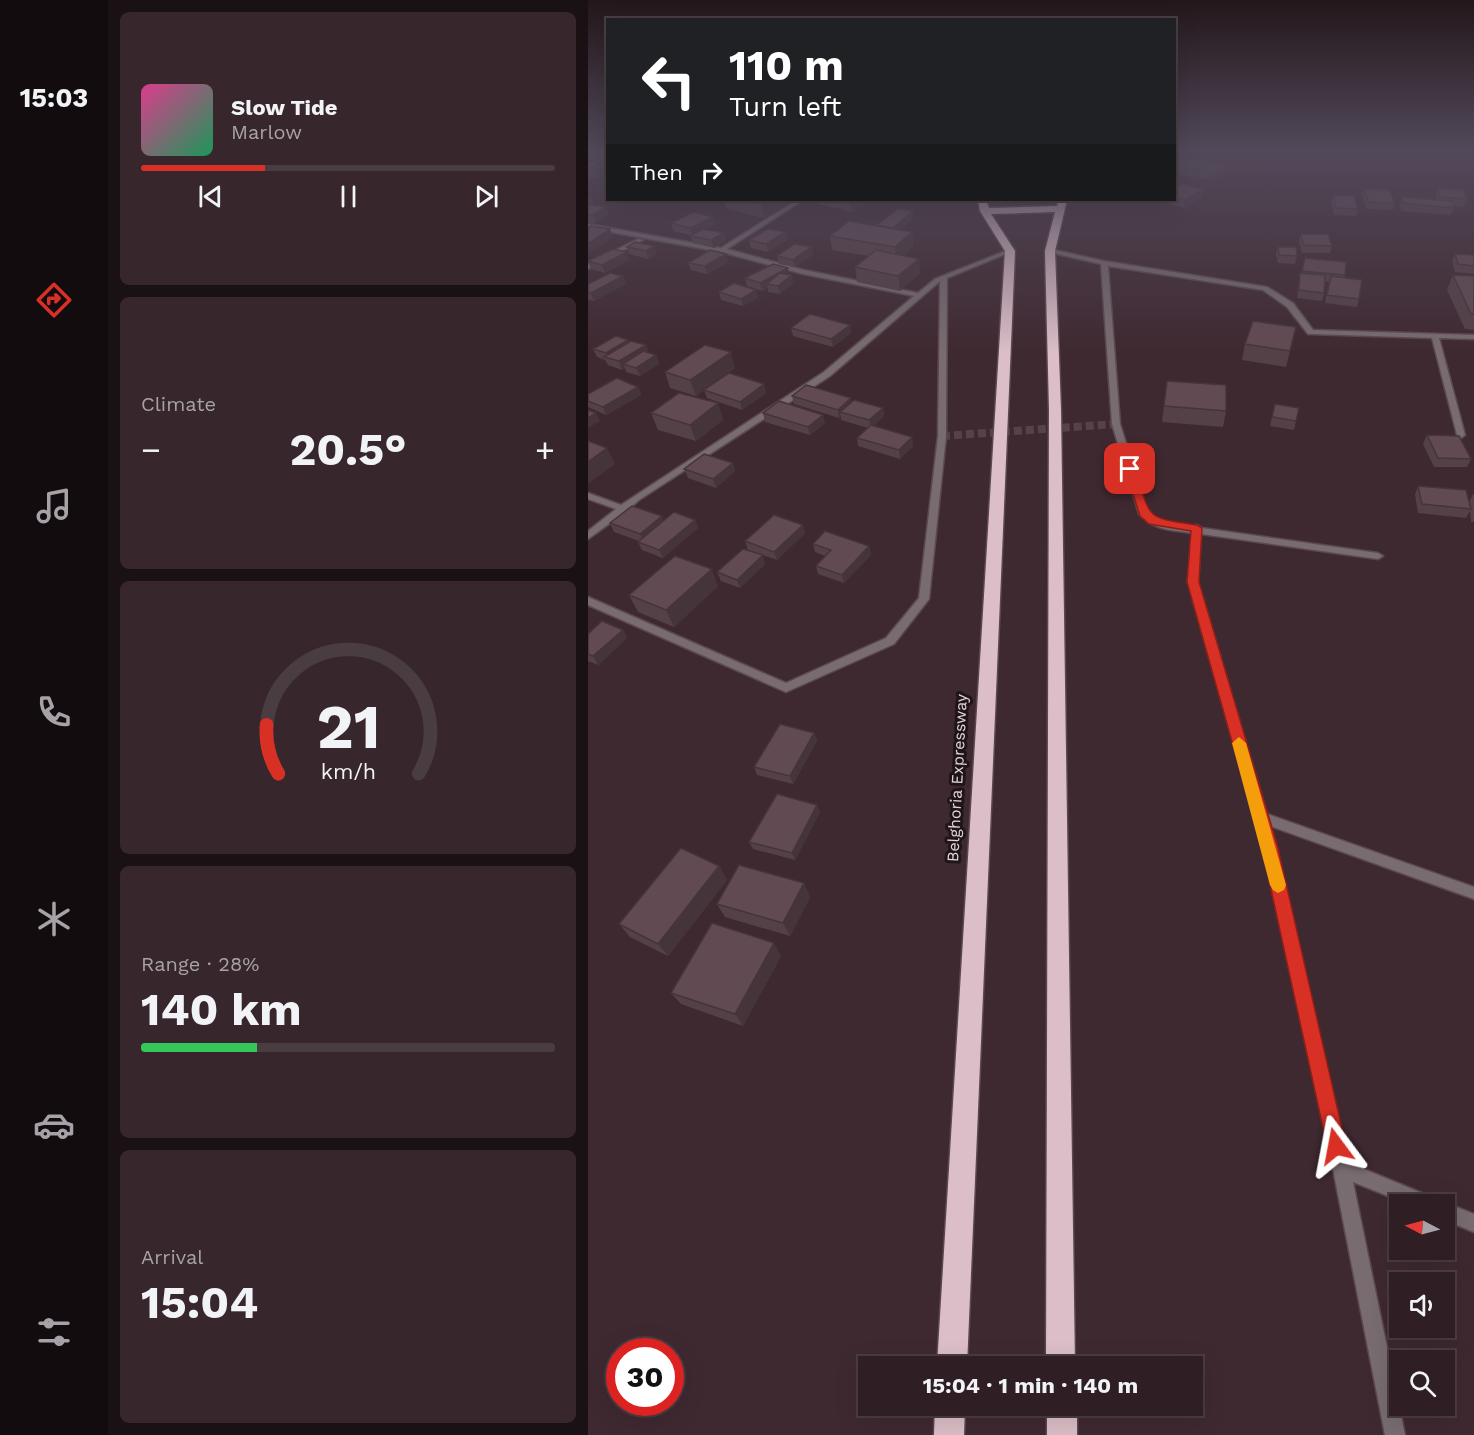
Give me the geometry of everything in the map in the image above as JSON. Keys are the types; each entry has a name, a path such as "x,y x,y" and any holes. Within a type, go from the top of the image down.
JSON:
{"highway":[{"path":"989,218 1010,251"},
{"path":"1058,218 1050,251 1055,410 1061,1356"},
{"name":"Belghoria Expressway","path":"953,1356 1010,251"},
{"path":"949,1435 950,1416"},
{"path":"1062,1416 1062,1435"}],"street":[{"path":"722,250 772,218"},
{"path":"588,226 722,250 803,272 918,295"},
{"path":"588,267 645,238"},
{"path":"588,536 636,498 827,374 918,295 944,277 1010,251"},
{"path":"1050,251 1104,263 1265,288 1290,305 1311,332 1474,337"},
{"path":"1104,263 1116,424 1144,514 1153,522 1165,526 1197,528 1378,556"},
{"path":"588,601 786,688 890,641 924,599 942,436 944,277"},
{"path":"1435,336 1461,435"},
{"path":"588,496 624,509"},
{"path":"1197,528 1193,582 1270,848 1342,1169 1395,1435"},
{"path":"1260,817 1474,893"},
{"path":"1342,1169 1403,1194"},
{"path":"1455,1215 1474,1223"}],"building":[{"path":"682,218 711,218 690,228 671,223"},
{"path":"886,218 905,218 893,228 877,225"},
{"path":"849,221 912,232 895,247 830,236"},
{"path":"591,226 610,229 588,244 588,228"},
{"path":"703,229 724,233 711,240 690,236"},
{"path":"768,229 785,232 766,244 749,240"},
{"path":"1300,234 1328,234 1332,246 1304,245"},
{"path":"635,242 654,246 646,251 627,247"},
{"path":"795,244 811,247 793,260 777,256"},
{"path":"1278,247 1296,247 1297,256 1279,255"},
{"path":"613,249 627,252 602,265 588,261"},
{"path":"710,250 726,254 705,266 688,263"},
{"path":"876,250 919,259 898,276 855,267"},
{"path":"1455,254 1474,255 1474,266 1458,264"},
{"path":"1305,258 1346,262 1345,275 1302,271"},
{"path":"773,264 788,268 760,283 745,278"},
{"path":"610,273 623,276 591,293 588,292 588,284"},
{"path":"780,273 792,275 778,286 767,284"},
{"path":"1300,273 1325,275 1324,293 1299,290"},
{"path":"1453,275 1474,276 1474,314 1471,314"},
{"path":"1331,276 1362,280 1359,299 1327,295"},
{"path":"734,283 756,290 741,299 719,292"},
{"path":"810,314 850,325 831,339 791,328"},
{"path":"1253,321 1296,327 1290,351 1245,344"},
{"path":"616,336 628,340 606,353 593,349"},
{"path":"631,341 646,345 619,361 604,357"},
{"path":"705,345 731,352 690,380 665,372"},
{"path":"643,351 656,355 636,368 623,364"},
{"path":"729,373 764,384 740,402 704,390"},
{"path":"617,378 638,387 603,407 588,401 588,394"},
{"path":"1167,381 1226,385 1226,411 1164,406"},
{"path":"806,385 851,398 838,410 792,396"},
{"path":"679,393 718,403 690,425 651,413"},
{"path":"854,400 883,408 869,420 840,412"},
{"path":"779,401 823,415 808,427 763,413"},
{"path":"1275,404 1299,408 1296,421 1272,417"},
{"path":"588,410 596,413 588,418"},
{"path":"871,425 912,437 899,450 857,438"},
{"path":"1427,435 1459,436 1471,459 1438,458"},
{"path":"588,441 607,448 588,462"},
{"path":"704,454 733,463 713,479 684,469"},
{"path":"1418,486 1466,490 1471,509 1422,504"},
{"path":"632,506 662,516 640,534 610,523"},
{"path":"674,512 695,520 659,550 638,542"},
{"path":"774,515 803,525 774,552 745,541"},
{"path":"825,531 869,546 842,575 816,566 831,550 813,544"},
{"path":"743,549 763,555 737,580 717,572"},
{"path":"675,556 712,569 666,610 629,595"},
{"path":"602,621 623,630 593,656 588,654 588,634"},
{"path":"780,724 814,733 790,776 754,767"},
{"path":"777,794 817,805 792,853 749,842"},
{"path":"681,848 719,866 658,944 619,924"},
{"path":"739,865 804,883 783,923 717,904"},
{"path":"712,923 774,943 735,1014 671,993"}],"tunnel":[{"path":"942,436 1116,424"}],"slow traffic":[{"path":"1239,743 1270,848 1278,885"}],"route":[{"path":"1130,469 1144,514 1153,522 1165,526 1197,528 1193,582 1270,848 1336,1146"}]}
